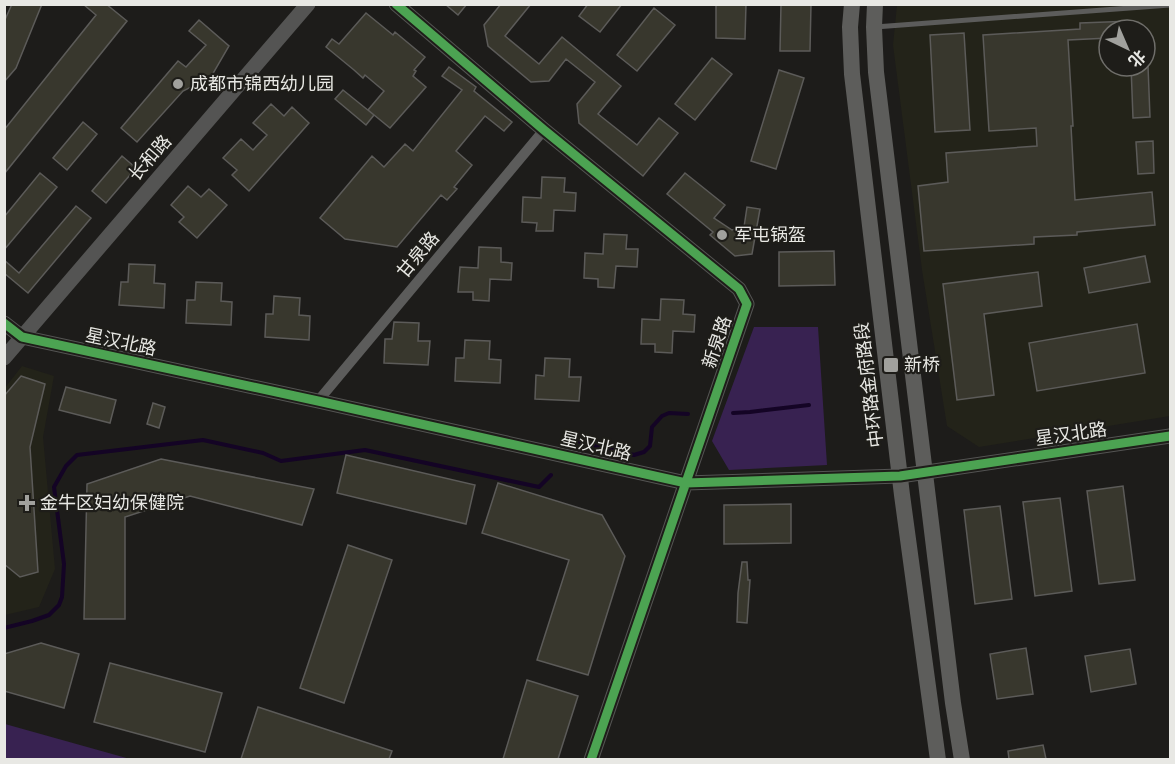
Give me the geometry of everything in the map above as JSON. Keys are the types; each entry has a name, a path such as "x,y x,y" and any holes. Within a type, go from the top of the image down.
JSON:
{"main road":[{"name":"中环路金府路段","path":"852,4 850,27 852,74 900,476 938,759"},
{"path":"875,4 876,72 962,759"}],"street":[{"name":"长和路","path":"4,358 308,4"},
{"name":"新泉路","path":"396,4 544,130 740,289 747,304 591,759"},
{"name":"甘泉路","path":"318,401 544,130"},
{"path":"4,323 22,338"},
{"name":"星汉北路","path":"22,338 686,483 900,476 1170,436"}],"lane":[{"path":"874,27 1170,5"}],"shaded area":[{"path":"897,5 1170,5 1170,416 979,447 947,426 922,270 893,45"},
{"path":"754,327 818,327 827,465 729,470 712,441"},
{"name":"金牛区妇幼保健院","path":"22,366 54,376 43,437 55,569 39,607 5,615 4,389"},
{"path":"5,724 130,759 5,759"}],"building":[{"path":"12,4 42,4 16,68 4,82 4,22"},
{"path":"83,4 106,4 127,21 4,174 4,130 96,15"},
{"path":"445,4 467,4 458,15"},
{"path":"501,4 531,4 505,36 539,64 562,37 621,86 598,114 637,145 659,118 678,133 643,176 579,123 577,104 595,82 566,59 549,81 531,82 488,46 484,25"},
{"path":"588,4 622,4 600,32 579,16"},
{"path":"716,4 746,4 745,39 716,38"},
{"path":"781,4 811,4 810,51 780,51"},
{"path":"654,8 675,25 637,71 617,55"},
{"path":"366,13 393,35 395,32 425,57 414,70 416,71 413,76 426,87 390,128 368,110 384,91 365,75 363,78 326,47 332,39 339,44"},
{"name":"成都市锦西幼儿园","path":"199,20 229,46 211,77 183,91 137,142 121,128 178,61 186,67 206,45 189,31"},
{"path":"1097,22 1097,39 1068,40 1075,200 1152,192 1155,225 1077,232 1077,235 1034,237 1034,244 924,251 918,186 948,182 946,153 1037,146 1036,128 989,131 983,35 1080,29 1080,23"},
{"path":"964,33 970,130 935,132 930,35"},
{"path":"712,58 732,74 695,120 675,104"},
{"path":"449,67 476,87 474,91 512,122 504,131 485,116 456,151 472,165 454,187 457,189 447,200 441,195 397,247 345,239 320,218 372,156 384,167 405,144 413,151 462,90 442,76"},
{"path":"779,70 804,78 776,169 751,161"},
{"path":"1131,78 1148,78 1150,117 1133,118"},
{"path":"343,90 374,115 366,125 335,99"},
{"path":"271,104 284,116 292,107 309,123 249,191 232,175 237,170 223,158 241,139 253,150 267,135 253,123"},
{"path":"83,122 97,134 67,170 53,158"},
{"path":"1153,141 1154,173 1138,174 1136,142"},
{"path":"122,156 136,168 106,203 92,191"},
{"path":"40,173 57,187 4,250 4,217"},
{"path":"685,173 725,205 714,218 732,230 744,227 747,207 760,209 752,254 735,256 710,235 713,232 667,194"},
{"path":"542,177 565,178 564,192 576,193 575,211 554,210 553,231 536,231 537,223 522,222 523,197 541,198"},
{"path":"188,186 201,197 209,189 227,205 197,238 179,222 184,217 171,205"},
{"path":"76,206 91,218 28,293 4,273 4,260 19,273"},
{"path":"604,234 627,235 626,249 638,249 637,267 616,266 614,288 598,287 598,279 584,278 585,253 603,254"},
{"path":"479,247 501,248 501,262 512,263 511,280 490,279 489,301 473,300 473,292 458,292 460,267 478,268"},
{"path":"834,251 835,285 779,286 779,252"},
{"path":"1145,256 1150,282 1089,293 1084,268"},
{"path":"129,264 155,265 154,283 165,284 164,308 119,305 121,282 128,282"},
{"path":"1038,272 1042,306 984,314 994,395 957,400 943,284"},
{"path":"196,282 222,283 221,301 232,302 231,325 186,323 187,300 195,300"},
{"path":"274,296 300,298 299,315 310,316 309,340 265,337 266,314 273,314"},
{"path":"661,299 684,300 683,314 695,315 694,332 673,331 672,353 655,352 655,344 641,344 642,319 660,320"},
{"path":"394,322 419,323 418,341 430,341 428,365 384,363 385,339 392,339"},
{"path":"1137,324 1145,373 1037,391 1029,343"},
{"path":"465,340 490,341 489,359 501,360 500,383 455,381 456,358 464,358"},
{"path":"545,358 570,359 569,377 581,377 579,401 535,399 536,375 544,376"},
{"path":"21,376 45,384 30,447 38,572 20,577 4,564 4,396"},
{"path":"66,387 116,400 110,423 59,410"},
{"path":"153,403 165,407 159,428 147,424"},
{"path":"346,455 475,485 466,524 337,493"},
{"path":"161,459 314,489 302,525 190,496 125,517 125,619 84,619 87,484"},
{"path":"498,483 602,515 625,556 588,675 537,660 569,560 482,533"},
{"path":"1123,486 1135,580 1099,584 1087,491"},
{"path":"1060,498 1072,591 1035,596 1023,502"},
{"path":"791,504 791,543 724,544 724,505"},
{"path":"1000,506 1012,599 975,604 964,510"},
{"path":"348,545 392,560 344,703 300,688"},
{"path":"742,562 747,562 748,580 750,580 747,623 737,622"},
{"path":"41,643 79,654 64,708 4,691 4,654"},
{"path":"1026,648 1033,694 997,699 990,654"},
{"path":"1130,649 1136,684 1091,692 1085,656"},
{"path":"110,663 222,693 205,752 94,722"},
{"path":"527,680 578,696 558,759 503,759"},
{"path":"258,707 392,751 389,759 241,759"},
{"path":"1043,745 1046,759 1009,759 1008,751"}],"waterway":[{"path":"733,413 809,405"},
{"path":"563,440 570,439 634,455 644,452 650,446 652,427 662,416 669,413 688,414"},
{"path":"4,628 49,615 59,605 62,597 64,564 54,487 66,466 77,455 203,440 263,453 281,461 365,450 539,487 551,475"}],"cycle path":[{"path":"396,4 544,130 739,289 747,304 591,760"},
{"path":"4,323 22,337 686,483 900,476 1170,436"}],"place":[{"name":"成都市锦西幼儿园","path":"178,84"},
{"name":"军屯锅盔","path":"722,235"},
{"name":"新桥","path":"891,365"},
{"name":"金牛区妇幼保健院","path":"27,503"}]}
